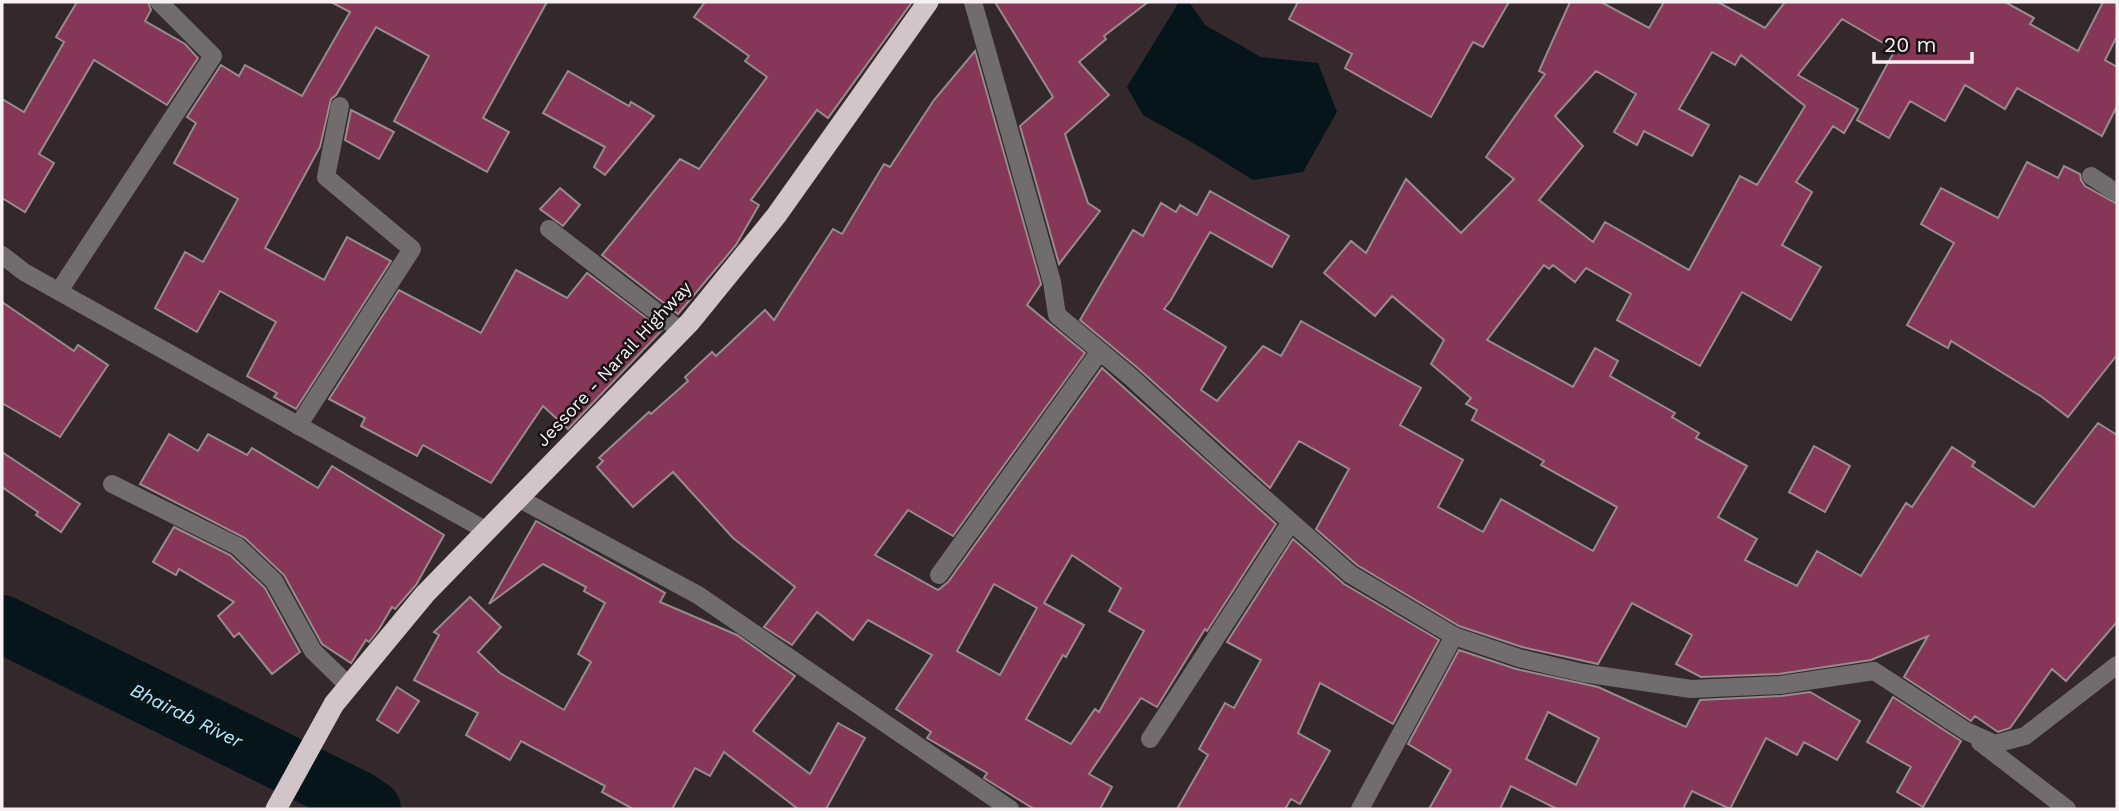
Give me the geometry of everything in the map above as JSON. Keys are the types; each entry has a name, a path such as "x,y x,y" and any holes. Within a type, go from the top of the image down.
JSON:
{"highway":[{"name":"Jessore - Narail Highway","path":"276,809 334,704 425,594 681,331 776,216 928,2"}],"street":[{"path":"59,292 213,56 159,2"},
{"path":"973,2 1052,282 1057,315 1350,574 1454,636 1519,658 1583,673 1691,689 1780,685 1874,671 1966,731 2067,809"},
{"path":"298,426 412,249 326,177 340,106"},
{"path":"2091,176 2117,193"},
{"path":"549,229 681,331"},
{"path":"2,255 24,272 59,292 487,531"},
{"path":"939,575 1100,351"},
{"path":"112,484 237,546 274,581 313,651 349,686"},
{"path":"518,498 698,595 1010,809"},
{"path":"1150,739 1291,522"},
{"path":"1360,809 1454,636"},
{"path":"1966,731 1995,744 2025,736 2117,665"}],"shaded area":[{"path":"1179,2 1189,2 1205,25 1261,57 1318,63 1337,112 1303,172 1253,180 1143,115 1127,87"}],"building":[{"path":"77,2 148,2 151,10 145,21 185,44 198,58 167,105 94,60 39,154 54,163 25,212 2,198 2,99 24,112 64,42 56,37"},
{"path":"331,2 547,2 483,118 509,132 487,172 394,121 429,56 376,27 336,95 331,99 320,147 265,248 324,280 347,237 391,261 296,409 274,397 277,393 247,376 276,322 220,291 197,332 155,308 185,252 203,262 238,199 174,163 196,123 187,117 221,65 239,76 245,65 302,96 350,12"},
{"path":"705,2 912,2 828,118 817,110 751,200 759,205 736,245 678,314 602,255 680,159 699,169 767,77 745,61 749,56 694,17"},
{"path":"995,2 1148,2 1104,36 1106,39 1079,62 1109,95 1065,134 1088,203 1100,211 1059,264 1020,126 1053,97"},
{"path":"1298,2 1509,2 1483,47 1473,42 1431,117 1345,68 1352,54 1289,19"},
{"path":"1570,2 1601,2 1649,28 1664,2 1718,2 1765,28 1785,2 2005,2 2034,18 2030,24 2078,51 2103,2 2117,2 2117,36 2105,60 2117,67 2117,106 2102,136 2017,88 2005,109 1965,85 1945,121 1910,101 1889,138 1857,120 1895,50 1842,19 1798,75 1858,109 1844,133 1833,126 1796,182 1812,192 1782,245 1821,267 1791,320 1742,292 1700,366 1617,320 1631,294 1586,268 1575,282 1553,265 1549,269 1544,265 1487,340 1573,387 1595,348 1618,361 1610,376 1675,413 1672,417 1699,433 1696,438 1747,466 1718,517 1757,539 1745,560 1797,586 1817,551 1861,576 1906,503 1912,507 1952,447 1975,462 1972,466 2034,507 2098,423 2117,435 2117,622 2066,681 2052,669 2010,728 1998,732 1975,716 1971,721 1904,677 1928,636 1871,660 1779,674 1701,677 1676,664 1692,635 1632,603 1598,664 1522,647 1459,626 1357,565 1316,529 1349,469 1299,441 1270,488 1139,369 1080,320 1133,230 1143,236 1161,203 1176,212 1180,205 1197,215 1210,191 1289,236 1272,267 1210,232 1164,309 1226,347 1201,390 1217,401 1263,346 1281,356 1301,321 1421,388 1400,425 1463,460 1438,507 1483,532 1501,499 1593,551 1617,507 1541,465 1544,461 1472,420 1477,410 1466,404 1471,398 1431,364 1444,340 1392,296 1375,316 1324,273 1351,241 1366,253 1406,179 1461,233 1514,179 1486,157 1545,74 1539,71","holes":["1712,52 1735,65 1741,55 1805,106 1757,185 1740,176 1689,270 1605,222 1593,242 1539,200 1583,146 1555,116 1596,71 1636,94 1614,132 1637,145 1644,131 1692,156 1709,125 1679,109"]},
{"path":"975,51 1041,284 1027,305 1085,353 953,536 908,510 875,555 938,590 948,582 1102,368 1276,524 1207,631 1205,629 1157,707 1141,698 1089,774 1112,787 1100,809 1034,809 984,778 987,773 927,738 931,732 896,709 932,655 868,620 853,640 817,612 792,645 764,627 795,587 733,538 673,472 633,507 597,467 603,461 599,458 688,381 685,377 712,352 716,356 765,310 774,320 833,229 842,234 884,164 890,167 934,100","holes":["1072,555 1121,588 1109,611 1144,631 1099,712 1095,709 1071,744 1026,719 1063,655 1066,657 1084,625 1044,603","994,584 1037,608 1000,675 957,651"]},
{"path":"568,71 629,106 631,102 654,116 605,175 594,167 605,147 543,113"},
{"path":"351,110 394,132 379,159 345,140"},
{"path":"2027,162 2058,178 2064,166 2080,174 2085,186 2117,204 2117,355 2068,417 2042,397 1951,341 1948,348 1907,325 1954,243 1921,224 1941,188 1998,218"},
{"path":"560,188 580,205 563,226 540,209"},
{"path":"516,270 567,298 587,273 662,330 568,429 543,406 491,483 423,445 417,456 361,426 365,418 329,399 399,290 481,333"},
{"path":"2,302 74,351 78,345 108,365 60,437 2,403"},
{"path":"169,434 198,451 208,434 247,455 252,448 318,488 332,466 444,535 416,585 395,609 392,607 379,629 369,642 366,640 351,663 322,644 284,575 245,538 140,484"},
{"path":"1814,446 1850,466 1825,512 1789,492"},
{"path":"2,452 80,504 61,532 2,487"},
{"path":"536,521 665,593 660,602 737,635 795,676 753,731 810,774 838,723 865,738 826,809 798,809 724,752 710,776 695,768 672,809 633,809 602,792 605,786 521,741 510,760 466,735 478,713 414,680 439,635 434,632 470,597 501,627 478,652 500,673 564,710 591,662 578,654 605,603 584,591 586,587 543,564 489,604"},
{"path":"174,527 230,555 265,588 300,652 272,674 239,633 234,637 218,616 234,602 179,569 176,575 153,562"},
{"path":"1293,539 1344,584 1439,640 1393,724 1320,683 1298,733 1330,751 1300,804 1291,799 1285,809 1177,809 1208,755 1199,749 1225,703 1234,708 1261,660 1227,642"},
{"path":"1459,650 1516,669 1598,687 1686,727 1700,700 1810,692 1860,721 1837,760 1804,742 1797,755 1766,738 1730,809 1692,791 1683,809 1557,809 1511,786 1500,809 1429,809 1451,770 1408,744","holes":["1548,712 1599,738 1576,785 1526,759"]},
{"path":"397,687 419,701 398,733 377,720"},
{"path":"1893,697 1961,741 1923,807 1897,792 1911,767 1867,742"}],"waterway":[{"name":"Bhairab River","path":"2,624 357,799 372,809"}]}
